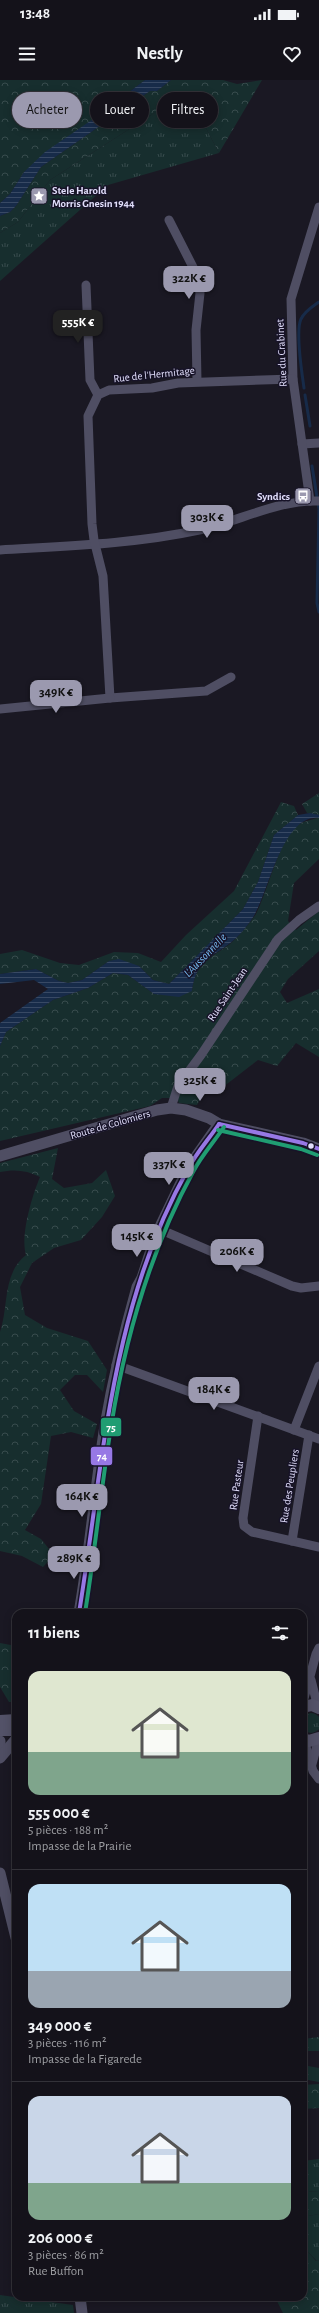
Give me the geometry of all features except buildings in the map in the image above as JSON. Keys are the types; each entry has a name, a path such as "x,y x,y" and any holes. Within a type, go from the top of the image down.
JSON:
{"main road":[{"path":"307,1706 312,1705 318,1708"},
{"path":"0,1721 12,1721"},
{"path":"0,1729 12,1730"},
{"path":"307,1740 319,1738"}],"street":[{"name":"Rue du Crabinet","path":"315,501 302,444 293,379 291,298 319,207"},
{"path":"169,220 196,273 200,293 196,330 197,382"},
{"path":"86,285 90,380 98,395 88,416 92,524 103,576 110,698"},
{"name":"Rue de l'Hermitage","path":"98,395 108,390 152,388 197,382 293,379"},
{"path":"302,444 319,443"},
{"path":"0,550 96,544 199,530 265,510 315,501"},
{"path":"0,709 110,698 206,691 231,677"},
{"name":"Rue Saint-Jean","path":"171,1108 178,1086 201,1055 278,939 299,920 319,906"},
{"name":"Route de Colomiers","path":"0,1156 157,1110 171,1108 198,1113 219,1124 303,1143 319,1149"},
{"path":"80,1609 88,1563 99,1466 116,1365 137,1287 160,1229 188,1168 219,1124"},
{"path":"160,1229 292,1286 302,1288 319,1286"},
{"path":"116,1365 319,1439"},
{"path":"294,1430 319,1366"},
{"name":"Rue Pasteur","path":"258,1416 243,1518 244,1526 247,1530 252,1532 319,1547"},
{"name":"Rue des Peupliers","path":"292,1541 309,1435"},
{"path":"318,1708 315,1679 316,1654 319,1648"},
{"path":"307,1694 315,1679"},
{"path":"0,1729 12,1723"},
{"path":"312,1764 319,1738"},
{"path":"0,1741 0,1746"},
{"path":"0,1758 12,1744"},
{"path":"307,1751 316,1776 319,1779"},
{"path":"0,1872 5,1911 12,1928"},
{"path":"80,2301 82,2313"}],"green space":[{"path":"0,80 145,80 129,92 90,92 90,122 82,128 82,92 12,92 12,128 82,128 24,172 10,194 0,203"},
{"path":"171,80 223,80 237,84 262,80 219,153 206,128 218,128 218,92 157,92 157,111 149,116 149,92 157,91"},
{"path":"157,111 157,128 206,128 219,153 108,185 0,281 0,233 18,222 50,180 131,128 149,128 149,116"},
{"path":"97,128 131,128 50,180 18,222 0,233 0,216 10,212 16,206 41,167"},
{"path":"319,793 319,815 307,813 302,804"},
{"path":"281,802 294,806 298,815 274,835 258,882 243,909 169,984 153,980 139,966 109,961 82,980 68,983 59,981 36,969 0,974 0,954 22,950 60,963 79,965 114,952 138,953 161,962 186,935 234,891"},
{"path":"319,818 319,859 294,883 288,921 296,930 319,911 319,951 288,979 280,992 287,1003 319,989 319,1057 296,1043 277,1066 258,1060 214,1094 204,1092 197,1105 179,1103 177,1098 162,1098 150,1106 0,1141 0,1046 6,1032 53,1000 88,988 113,973 128,975 154,994 192,991 197,974 204,963 230,944 244,930 256,914 279,853 291,832 297,825"},
{"path":"58,1148 52,1179 64,1188 92,1183 106,1170 115,1196 102,1217 81,1240 54,1248 32,1263 20,1287 25,1315 47,1328 88,1341 107,1370 103,1392 87,1375 75,1375 60,1390 74,1411 97,1424 93,1438 71,1432 51,1436 41,1504 25,1530 41,1539 54,1555 43,1567 22,1556 0,1551 0,1332 3,1322 7,1291 13,1271 26,1255 26,1227 30,1205 40,1177 20,1171 0,1172 0,1163"},
{"path":"0,1643 12,1645 12,1702 9,1702 0,1687"},
{"path":"311,1713 318,1716 320,1719 320,1727 318,1730 311,1733 307,1732 307,1714"},
{"path":"319,2037 319,2051 307,2051 307,2038"},
{"path":"307,2066 319,2068 319,2082 307,2080"},
{"path":"319,2084 319,2108 307,2109 307,2085"},
{"path":"319,2159 319,2191 307,2192 307,2160"},
{"path":"319,2191 319,2214 307,2216 307,2192"},
{"path":"319,2214 319,2260 317,2261 307,2252 307,2216"},
{"path":"308,2252 316,2261 319,2260 319,2313 283,2313 277,2301 307,2301"},
{"path":"0,2295 12,2297 12,2301 44,2301 73,2305 74,2313 0,2313"}],"water":[{"path":"145,80 171,80 157,91 129,92"},
{"path":"90,121 90,128 97,128 41,167 16,206 10,212 0,216 0,203 10,194 24,172 45,152"},
{"name":"L'Aussonnelle","path":"310,813 319,815 319,818 306,820 296,828 287,840 253,918 236,938 204,962 200,967 194,981 192,991 179,997 154,994 128,975 113,973 88,988 53,1000 6,1032 0,1046 0,1023 48,989 34,980 0,984 0,974 36,969 59,981 68,983 82,980 109,961 119,959 139,966 153,980 169,984 243,909 258,882 274,835 298,815"}],"waterway":[{"path":"304,388 299,325 301,319 309,309 319,302"},
{"path":"305,395 310,426"},
{"path":"312,466 319,509 317,603 319,612"}],"transit line":[{"name":"74","path":"219,1124 303,1143 319,1149"},
{"name":"74","path":"80,1609 104,1442 126,1330 142,1276 162,1222 191,1163 219,1124"},
{"name":"75","path":"86,1609 111,1427 124,1361 141,1296 164,1233 178,1202 196,1166 224,1127"},
{"name":"75","path":"218,1130 301,1149 317,1155"}],"place":[{"name":"Stele Harold Morris Gnesin 1944","path":"39,196"},
{"name":"Syndics","path":"303,496"}]}
